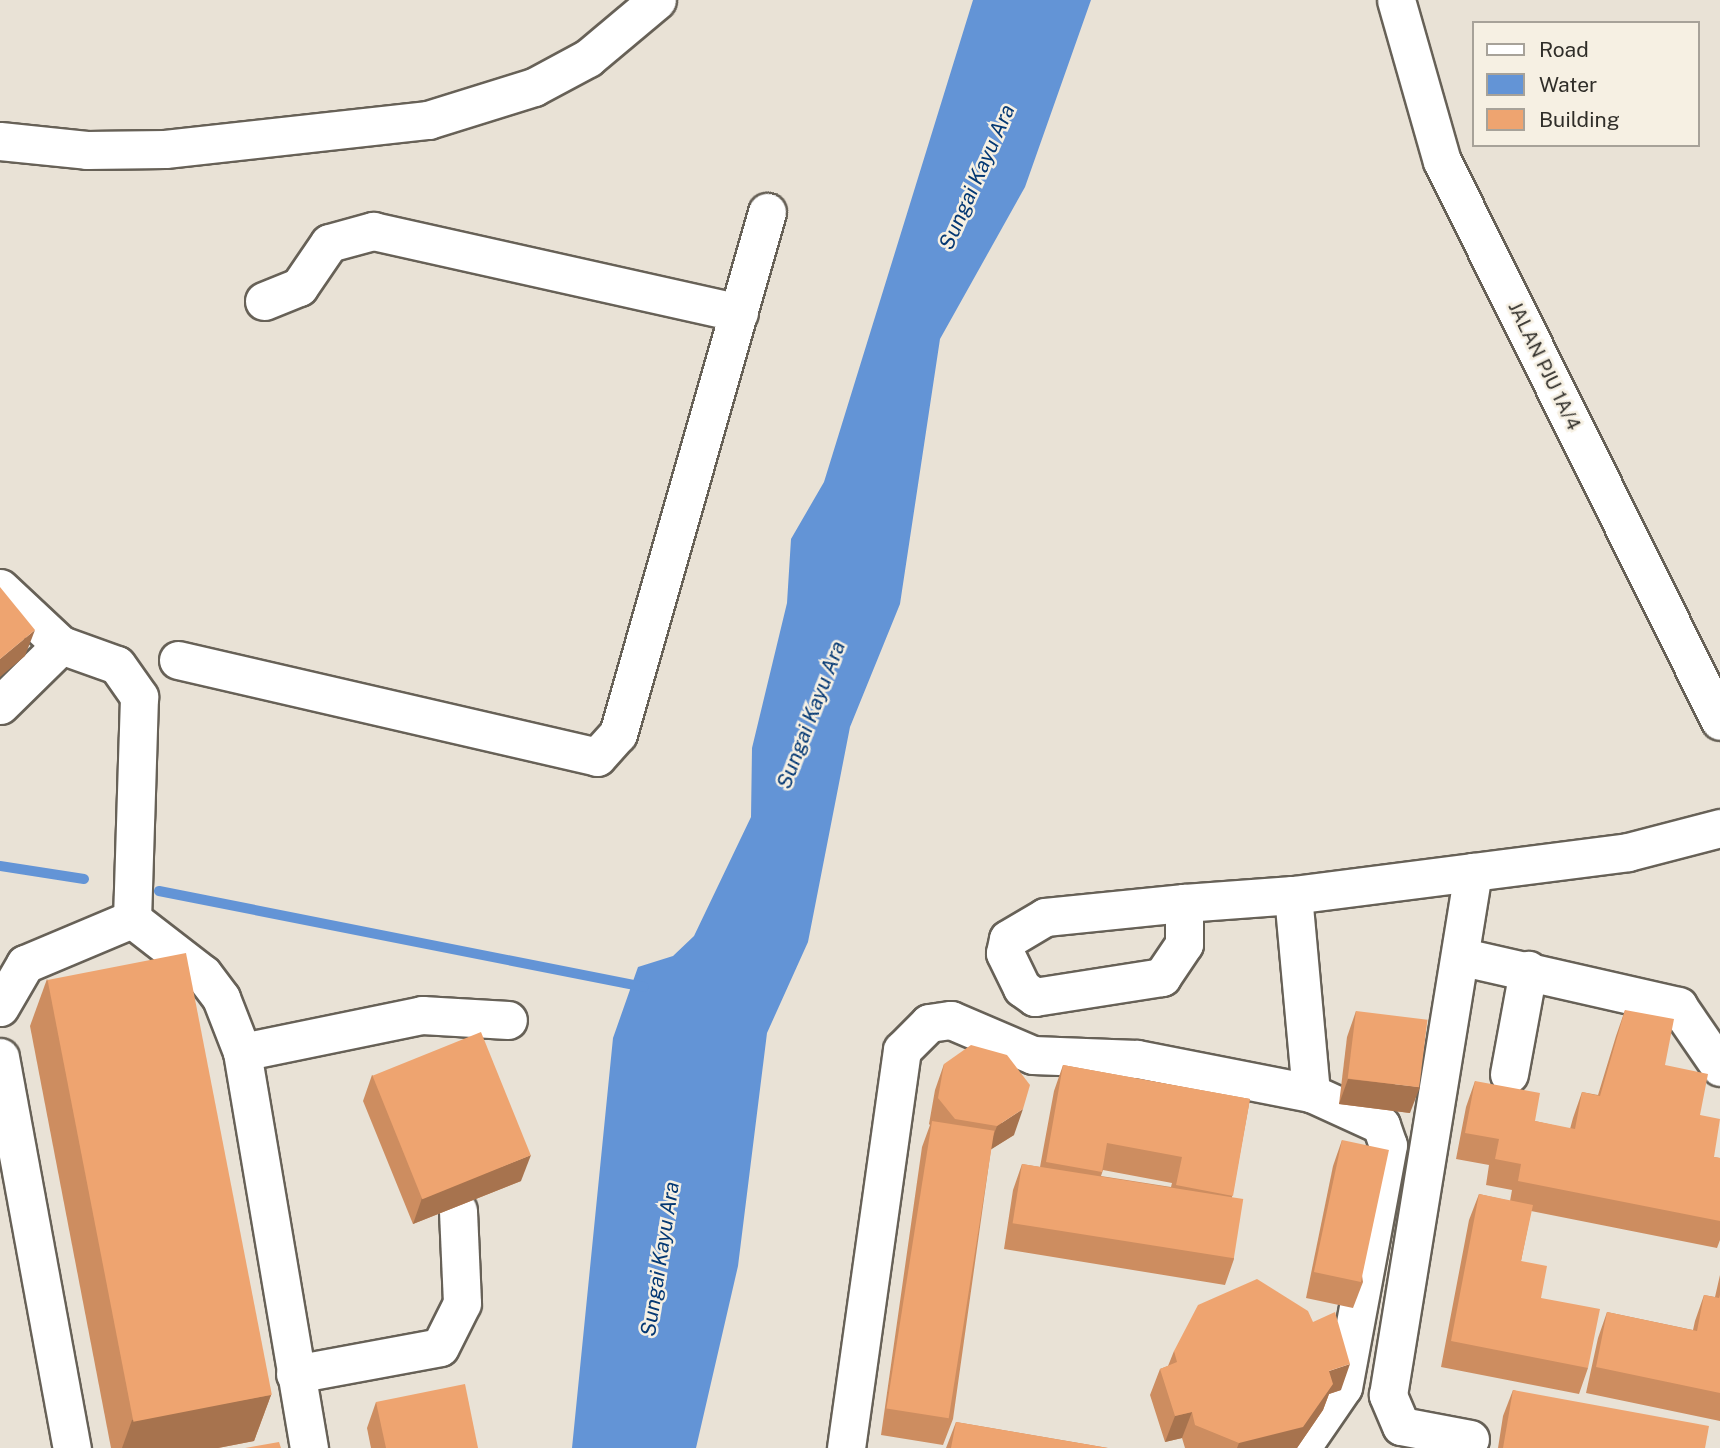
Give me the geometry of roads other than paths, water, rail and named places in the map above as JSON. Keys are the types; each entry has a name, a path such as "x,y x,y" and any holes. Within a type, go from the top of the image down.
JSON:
{"street":[{"path":"0,141 87,150 165,149 428,120 534,88 588,58 656,0"},
{"name":"JALAN PJU 1A/4","path":"1396,0 1442,161 1720,721"},
{"path":"178,660 597,757 618,734 767,212"},
{"path":"264,300 299,287 329,243 373,231 739,313"},
{"path":"0,588 61,645 117,665 139,697 132,919"},
{"path":"0,705 61,645"},
{"path":"1184,903 1293,895 1628,852 1720,828"},
{"path":"1470,1439 1401,1426 1388,1395 1463,957 1473,872"},
{"path":"1293,895 1311,1093"},
{"path":"0,1007 25,964 132,919"},
{"path":"132,919 203,974 221,998 242,1052 305,1447"},
{"path":"1463,957 1678,1006 1720,1067"},
{"path":"1509,1074 1528,970"},
{"path":"242,1052 422,1015 508,1020"},
{"path":"846,1448 902,1050 929,1023 951,1020 1033,1055 1137,1059 1311,1093 1381,1125 1388,1145 1343,1387 1301,1448"},
{"path":"0,1057 72,1448"},
{"path":"295,1374 440,1347 462,1303 457,1210"}],"water":[{"name":"Sungai Kayu Ara","path":"973,0 1091,0 1025,187 940,339 900,604 850,727 808,942 767,1033 738,1266 696,1448 572,1448 613,1038 638,967 673,956 694,936 751,817 752,748 787,603 791,539 824,482"}],"waterway":[{"path":"0,866 84,879"},
{"path":"159,891 644,987"}]}
